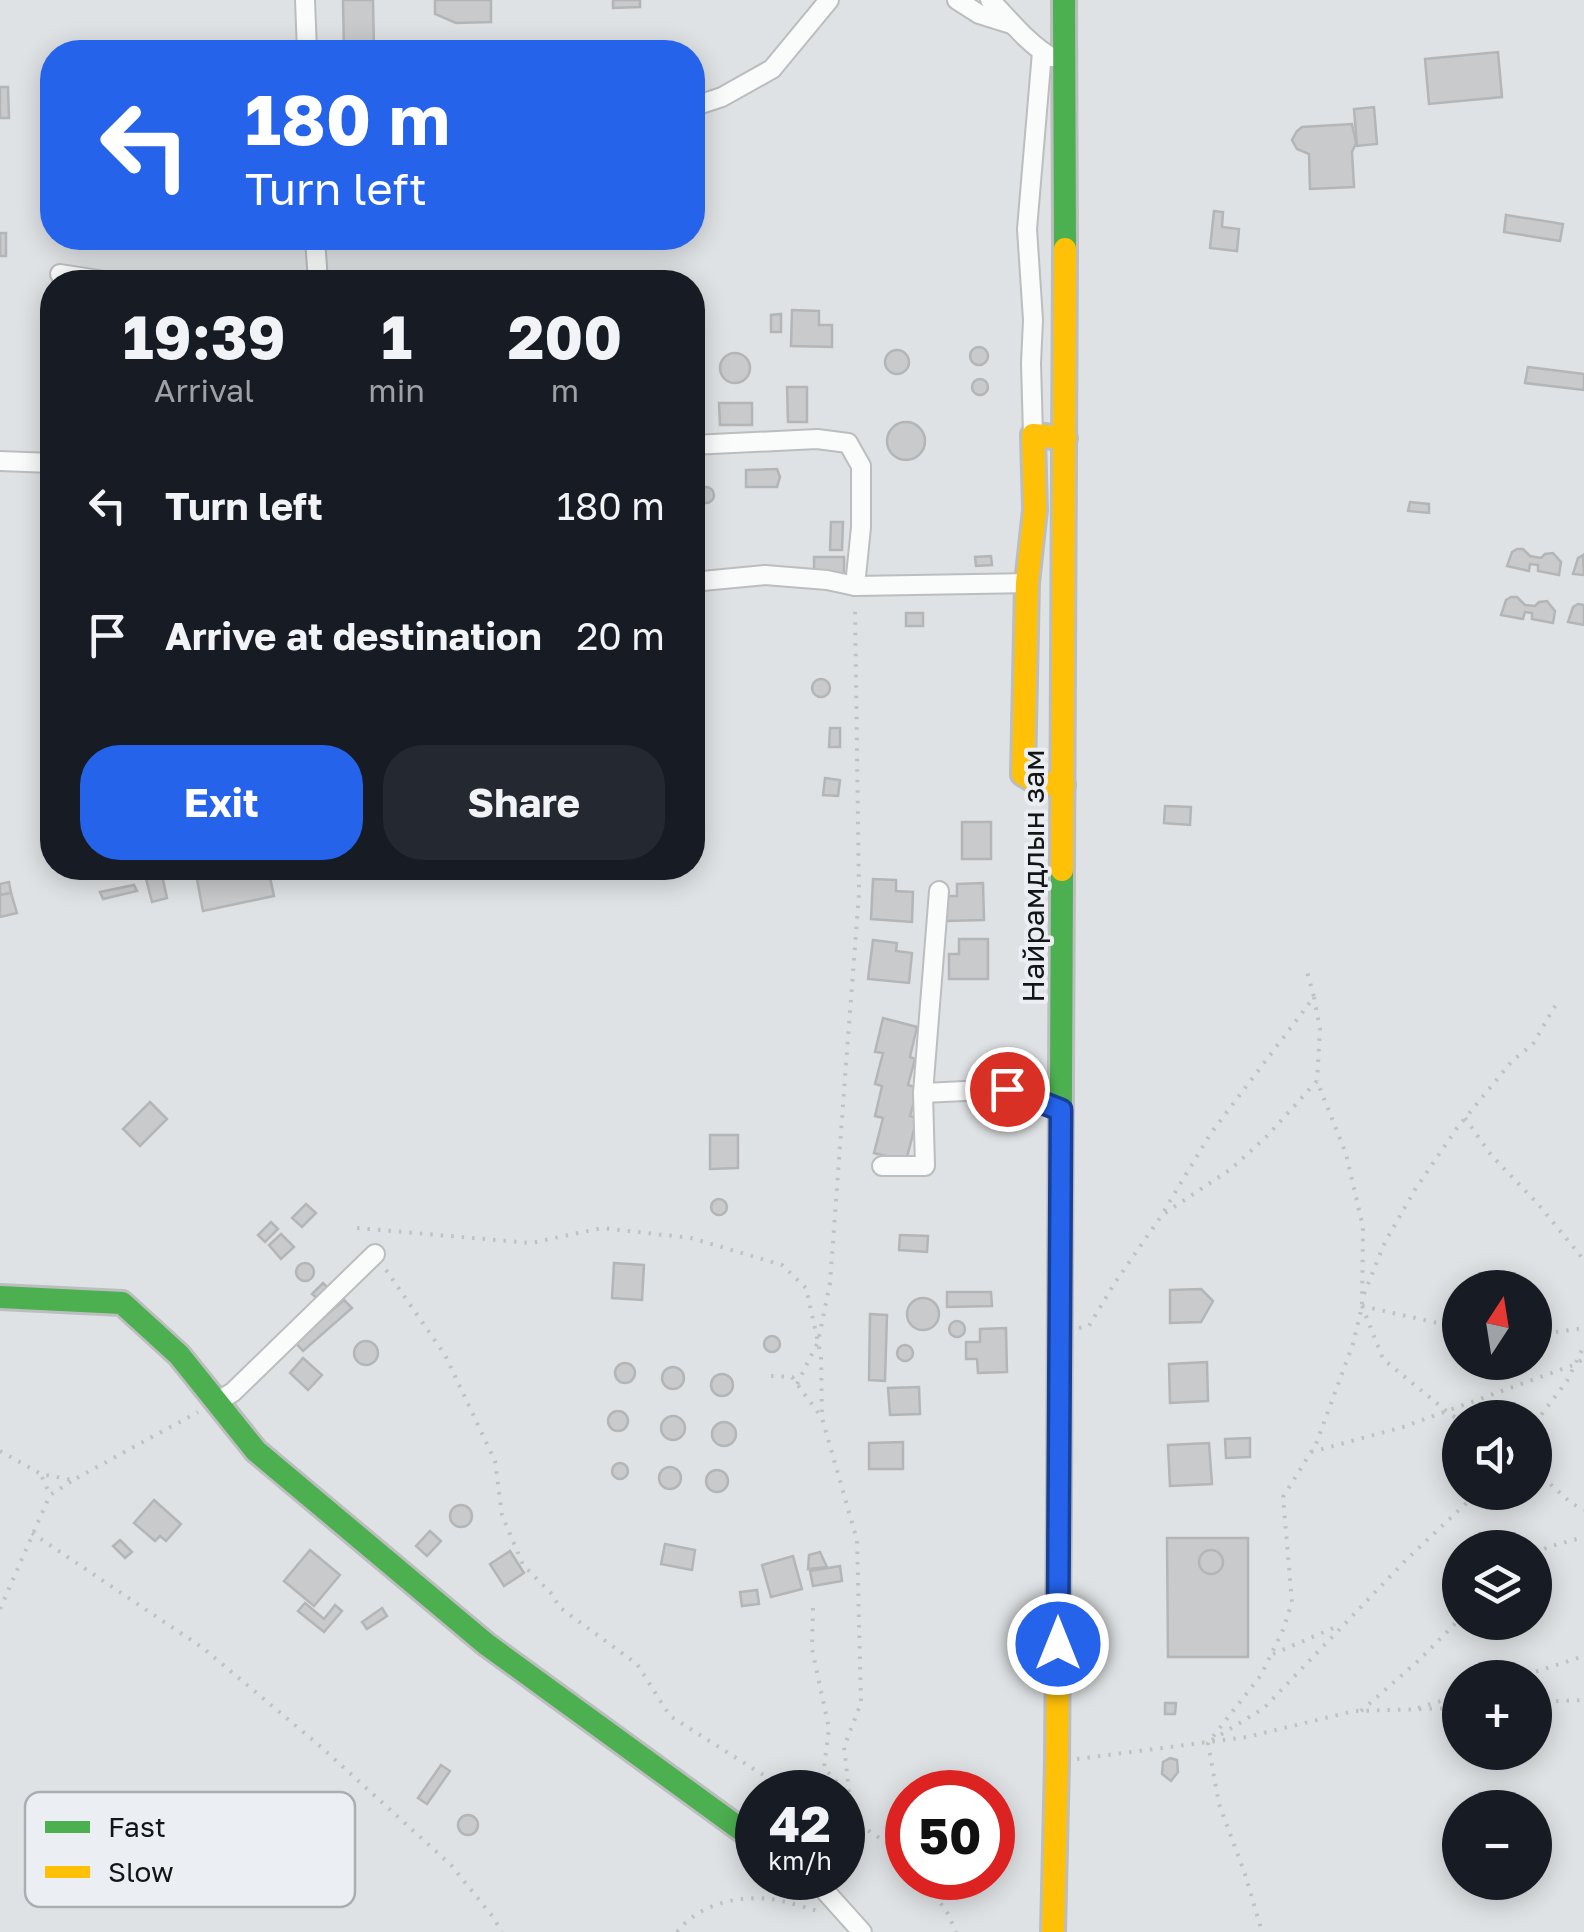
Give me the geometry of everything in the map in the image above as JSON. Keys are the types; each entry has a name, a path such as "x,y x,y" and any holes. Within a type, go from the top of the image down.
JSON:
{"main road":[{"name":"Найрамдлын зам","path":"1054,1932 1066,438 1064,0"},
{"path":"1063,785 1038,782 1023,774 1027,583 1035,510 1033,434 1066,438"},
{"path":"0,1297 122,1303 179,1356 256,1451 486,1644 735,1825"}],"street":[{"path":"305,0 307,40"},
{"path":"705,102 772,69 828,0"},
{"path":"957,0 979,14 1008,14"},
{"path":"990,0 1042,52 1064,65"},
{"path":"1033,434 1033,320 1026,229 1042,52"},
{"path":"705,444 817,438 848,443 861,466 861,527 855,586"},
{"path":"0,461 40,463"},
{"path":"705,581 765,576 855,586 1027,583"},
{"path":"882,1166 925,1166 923,1093 939,892"},
{"path":"923,1093 1007,1089 1061,1110"},
{"path":"215,1403 233,1392 375,1254"},
{"path":"833,1900 856,1926"}],"path":[{"path":"797,1384 818,1342 830,1283 859,894 855,586"},
{"path":"1261,1675 1292,1602 1283,1496 1316,1444 1353,1344 1362,1306 1362,1227 1346,1154 1316,1081 1320,1030 1306,968"},
{"path":"1060,1334 1088,1326 1211,1133 1314,997"},
{"path":"1362,1298 1385,1242 1416,1188 1465,1118 1512,1061 1532,1044 1558,1001"},
{"path":"1162,1215 1232,1169 1266,1138 1316,1081"},
{"path":"1465,1118 1491,1155 1584,1260"},
{"path":"357,1228 531,1243 602,1228 692,1238 782,1265 806,1288 818,1342 824,1394 822,1418"},
{"path":"375,1254 444,1355 495,1461 502,1515 523,1565 553,1595 559,1607 637,1664 670,1716 755,1770"},
{"path":"1362,1306 1442,1324"},
{"path":"1362,1306 1383,1358 1442,1407"},
{"path":"1552,1333 1584,1328"},
{"path":"1552,1401 1567,1382 1584,1346"},
{"path":"1311,1452 1403,1427 1584,1358"},
{"path":"771,1376 792,1377 822,1418 857,1540 860,1702 844,1747 847,1770"},
{"path":"0,1609 50,1496 72,1480 215,1403"},
{"path":"0,1451 41,1474 72,1480"},
{"path":"41,1474 50,1496"},
{"path":"1552,1486 1584,1510"},
{"path":"1208,1743 1264,1708 1459,1510"},
{"path":"32,1533 203,1648 320,1746 452,1865 502,1932"},
{"path":"1552,1545 1584,1537"},
{"path":"813,1608 812,1649 829,1728 826,1770"},
{"path":"1262,1932 1219,1804 1208,1743 1274,1653 1343,1624"},
{"path":"1361,1711 1442,1637"},
{"path":"1552,1666 1584,1656"},
{"path":"1552,1701 1584,1698"},
{"path":"1413,1709 1442,1700"},
{"path":"1057,1761 1247,1737 1361,1711 1442,1708"},
{"path":"677,1932 695,1913 729,1901 770,1899 856,1926"},
{"path":"938,1900 956,1932"}],"building":[{"path":"343,0 373,0 374,40 344,40"},
{"path":"435,0 491,0 491,22 456,23 435,14"},
{"path":"613,0 640,0 640,7 613,8"},
{"path":"1498,52 1502,97 1429,104 1425,59"},
{"path":"0,87 8,87 9,118 0,118"},
{"path":"1374,107 1377,144 1357,146 1354,109"},
{"path":"1352,124 1356,143 1352,152 1354,187 1310,189 1309,154 1297,149 1292,140 1297,131 1302,127"},
{"path":"1214,211 1223,212 1222,227 1239,229 1237,251 1210,248"},
{"path":"1506,215 1563,224 1560,241 1504,232"},
{"path":"0,233 6,233 6,256 0,256"},
{"path":"792,310 819,311 819,325 832,325 832,347 791,346"},
{"path":"781,314 781,332 771,332 771,315"},
{"path":"979,347 986,349 986,363 979,365 972,363 970,356 972,349"},
{"path":"897,350 906,353 906,371 897,374 888,371 885,362 888,353"},
{"path":"735,353 746,357 750,368 746,379 735,383 724,379 720,368 724,357"},
{"path":"1528,367 1584,374 1584,390 1525,383"},
{"path":"980,379 988,387 980,395 972,387"},
{"path":"787,387 807,387 807,422 788,422"},
{"path":"719,403 752,403 752,425 720,425"},
{"path":"906,422 919,428 925,441 919,454 906,460 893,454 887,441 893,428"},
{"path":"777,469 777,487 746,487 746,470"},
{"path":"705,487 712,489 712,501 705,503"},
{"path":"1410,502 1429,504 1429,513 1408,511"},
{"path":"831,522 843,522 842,550 830,550"},
{"path":"1517,549 1541,558 1553,553 1561,562 1559,575 1538,571 1538,565 1530,564 1529,571 1507,566"},
{"path":"1583,555 1584,575 1573,574 1578,558"},
{"path":"991,556 992,565 976,566 975,557"},
{"path":"814,557 844,557 844,573 814,574"},
{"path":"1511,597 1525,605 1547,601 1555,611 1553,623 1532,619 1532,613 1525,612 1523,619 1501,615"},
{"path":"1578,604 1584,605 1584,625 1568,622"},
{"path":"906,613 923,613 923,626 906,626"},
{"path":"821,679 830,688 821,697 812,688"},
{"path":"830,728 840,728 840,747 829,747"},
{"path":"825,778 840,780 838,796 823,795"},
{"path":"1165,806 1191,807 1190,825 1164,823"},
{"path":"962,822 991,822 991,859 962,859"},
{"path":"873,879 896,880 896,891 913,892 912,922 871,919"},
{"path":"146,880 163,880 167,898 152,902"},
{"path":"197,880 271,880 274,896 203,911"},
{"path":"9,882 11,893 0,895 0,884"},
{"path":"983,883 984,920 946,921 945,896 957,896 957,884"},
{"path":"134,885 137,891 103,899 100,892"},
{"path":"11,893 17,913 0,917 0,895"},
{"path":"959,939 988,939 988,979 949,979 949,954 959,954"},
{"path":"873,940 897,943 896,951 912,953 909,983 868,979"},
{"path":"883,1018 917,1027 908,1085 918,1088 910,1116 917,1118 906,1161 874,1153 883,1118 875,1116 882,1086 875,1084 883,1053 875,1052"},
{"path":"150,1102 167,1119 140,1146 123,1129"},
{"path":"990,1110 1001,1111 1000,1122 989,1120"},
{"path":"710,1135 738,1135 738,1168 710,1169"},
{"path":"719,1199 727,1207 719,1215 711,1207"},
{"path":"306,1204 316,1213 302,1227 292,1218"},
{"path":"271,1222 278,1229 265,1242 258,1235"},
{"path":"281,1234 294,1247 281,1259 269,1245"},
{"path":"900,1235 928,1236 927,1252 899,1250"},
{"path":"305,1263 314,1272 305,1281 296,1272"},
{"path":"614,1263 644,1265 642,1300 612,1298"},
{"path":"323,1283 328,1288 317,1298 312,1294"},
{"path":"1201,1289 1213,1301 1201,1322 1170,1323 1170,1290"},
{"path":"947,1292 991,1292 992,1306 947,1307"},
{"path":"923,1298 934,1303 939,1314 934,1325 923,1330 912,1325 907,1314 912,1303"},
{"path":"344,1300 352,1308 303,1351 295,1342"},
{"path":"870,1314 887,1315 885,1381 869,1380"},
{"path":"957,1321 965,1329 957,1337 949,1329"},
{"path":"1006,1328 1007,1372 978,1373 977,1359 966,1359 966,1342 980,1342 980,1329"},
{"path":"772,1336 780,1344 772,1352 764,1344"},
{"path":"366,1341 378,1353 366,1365 354,1353"},
{"path":"905,1345 913,1353 905,1361 897,1353"},
{"path":"303,1358 322,1375 308,1390 290,1373"},
{"path":"1207,1362 1208,1401 1170,1403 1169,1364"},
{"path":"621,1363 629,1363 635,1373 629,1383 621,1383 615,1377 615,1369"},
{"path":"673,1367 681,1370 681,1386 673,1389 665,1386 662,1378 665,1370"},
{"path":"722,1374 730,1377 730,1393 722,1396 714,1393 711,1385 714,1377"},
{"path":"919,1387 920,1414 890,1415 888,1388"},
{"path":"618,1411 628,1421 618,1431 608,1421"},
{"path":"673,1416 682,1419 682,1437 673,1440 664,1437 661,1428 664,1419"},
{"path":"724,1422 733,1425 733,1443 724,1446 715,1443 712,1434 715,1425"},
{"path":"1250,1438 1250,1457 1226,1458 1225,1439"},
{"path":"903,1442 903,1469 869,1469 869,1443"},
{"path":"1209,1443 1212,1484 1170,1486 1168,1445"},
{"path":"620,1463 628,1471 620,1479 612,1471"},
{"path":"670,1467 678,1470 678,1486 670,1489 662,1486 659,1478 662,1470"},
{"path":"717,1470 725,1473 725,1489 717,1492 709,1489 706,1481 709,1473"},
{"path":"154,1500 181,1524 166,1541 160,1536 155,1541 134,1523"},
{"path":"461,1505 469,1508 469,1524 461,1527 453,1524 450,1516 453,1508"},
{"path":"430,1531 441,1541 427,1556 416,1546"},
{"path":"1167,1538 1248,1538 1248,1657 1168,1657"},
{"path":"120,1540 132,1552 125,1558 113,1546"},
{"path":"665,1544 695,1550 692,1570 661,1564"},
{"path":"310,1550 340,1575 314,1606 284,1581"},
{"path":"1211,1550 1220,1553 1220,1571 1211,1574 1202,1571 1199,1562 1202,1553"},
{"path":"510,1551 524,1573 504,1586 490,1564"},
{"path":"820,1552 827,1567 808,1569 809,1555"},
{"path":"793,1556 802,1589 771,1597 762,1565"},
{"path":"840,1566 842,1581 813,1586 810,1571"},
{"path":"757,1590 759,1604 742,1606 740,1592"},
{"path":"305,1603 324,1619 335,1605 342,1611 324,1632 298,1611"},
{"path":"382,1608 387,1616 367,1629 362,1622"},
{"path":"1165,1703 1176,1703 1175,1714 1165,1714"},
{"path":"1177,1760 1178,1772 1171,1781 1162,1774 1163,1762"},
{"path":"441,1765 450,1771 427,1804 418,1798"},
{"path":"468,1815 478,1825 468,1835 458,1825"}],"traffic: fast":[{"path":"1064,0 1065,249"},
{"path":"1059,1506 1062,870"},
{"path":"0,1297 122,1303 179,1355 256,1451 486,1644 735,1825"}],"traffic: slow":[{"path":"1062,870 1065,249"},
{"path":"1063,785 1038,783 1023,774 1027,583 1035,510 1033,435 1065,438"},
{"path":"1053,1932 1059,1506"}],"route":[{"path":"1007,1089 1061,1110 1058,1644"}]}
